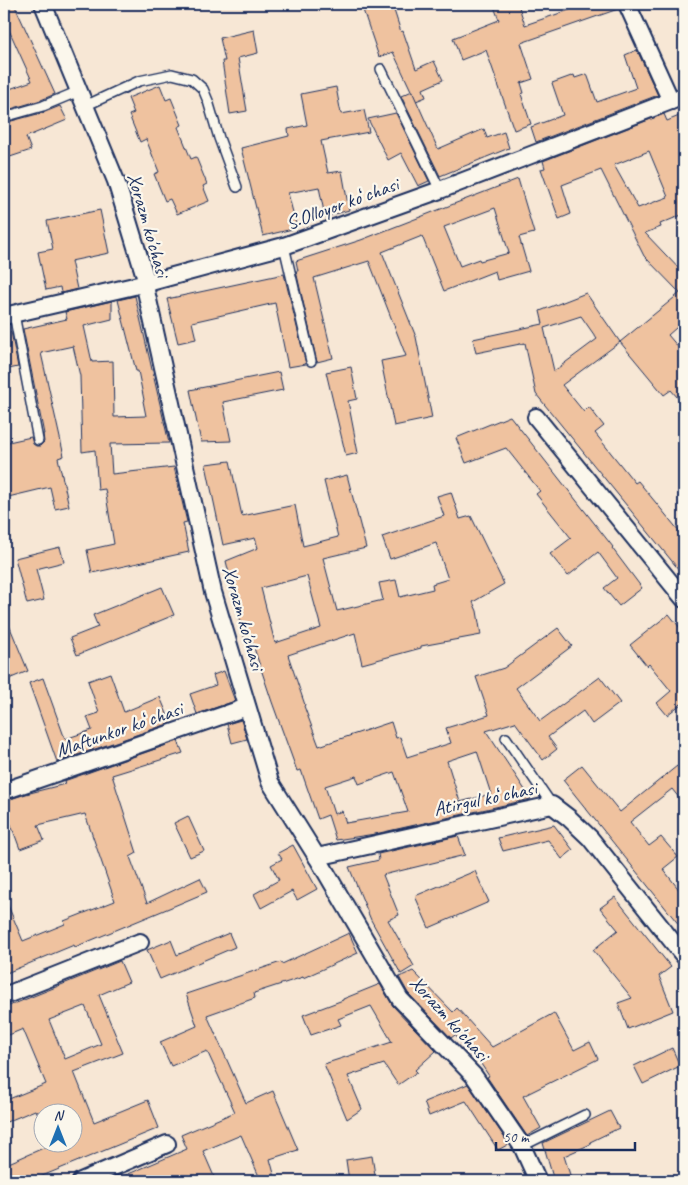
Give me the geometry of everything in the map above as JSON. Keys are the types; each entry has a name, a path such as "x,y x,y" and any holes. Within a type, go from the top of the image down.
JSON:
{"street":[{"name":"Xorazm ko'chasi","path":"43,4 116,181 147,283 146,292 213,592 270,782 317,856 400,999 474,1076 522,1146 538,1181"},
{"path":"627,4 677,99"},
{"name":"S.Olloyor koʻchasi","path":"9,315 147,283 284,246 440,190 677,99"},
{"path":"536,417 684,599"},
{"name":"Maftunkor koʻchasi","path":"4,791 248,706"},
{"name":"Atirgul koʻchasi","path":"317,856 552,805 590,838 684,956"},
{"path":"4,996 140,942"},
{"path":"81,1181 167,1144"}],"lane":[{"path":"381,69 440,190"},
{"path":"4,117 43,106 82,99 138,81 172,74 192,79 203,89 237,187"},
{"path":"284,246 311,361"},
{"path":"9,315 38,440"},
{"path":"506,738 552,805"},
{"path":"522,1146 585,1115"}],"building":[{"path":"4,4 14,4 55,94 4,111 4,91 32,81 4,19"},
{"path":"361,4 392,4 416,69 434,61 443,80 423,89 426,97 416,101 393,52 379,57"},
{"path":"493,4 518,4 525,25 587,4 617,4 618,9 521,43 533,79 521,83 524,93 521,94 531,124 514,130 486,50 461,60 453,38 499,20"},
{"path":"254,30 258,53 238,58 247,111 230,114 222,61 225,61 220,38"},
{"path":"637,50 658,95 536,142 531,127 563,115 552,83 574,75 575,78 587,74 597,102 636,88 625,55"},
{"path":"160,85 166,100 171,98 182,125 178,127 191,159 196,157 207,184 203,186 209,201 177,214 170,199 165,201 154,174 159,172 146,139 140,142 129,115 134,113 128,98"},
{"path":"336,87 341,114 364,110 369,132 321,141 328,173 342,171 349,210 325,217 319,187 288,193 297,228 263,236 241,148 289,136 288,129 307,125 301,94"},
{"path":"412,91 438,149 484,129 487,138 504,132 509,148 440,176 401,96"},
{"path":"60,106 67,120 26,137 31,150 4,159 4,123"},
{"path":"396,113 429,181 418,186 401,153 388,160 368,119"},
{"path":"664,114 667,121 684,114 684,214 660,224 661,227 645,233 684,274 684,321 668,335 684,354 684,405 671,390 664,395 620,342 680,293 644,256 601,170 562,185 571,214 559,219 541,169 545,168 543,161","holes":["649,151 668,197 638,208 614,165"]},
{"path":"518,179 534,233 519,237 529,271 497,280 495,271 444,291 422,236 382,252 416,337 432,418 394,426 381,361 406,356 369,261 314,278 333,358 317,362 296,271 298,271 296,261 361,240","holes":["495,208 509,253 480,261 479,259 460,266 444,227"]},
{"path":"100,210 109,253 71,261 77,289 61,293 60,287 46,290 38,252 53,249 47,221"},
{"path":"284,274 306,364 288,367 275,303 192,322 196,339 178,343 167,299"},
{"path":"586,293 620,342 562,385 584,412 589,407 604,426 595,433 635,483 638,481 684,537 684,576 536,394 525,343 476,353 473,339 543,324 540,311","holes":["581,316 597,339 554,371 544,328"]},
{"path":"135,296 169,443 110,444 112,474 174,467 187,522 183,523 189,552 92,573 87,550 114,544 105,489 98,490 95,450 82,452 80,376 73,346 41,353 64,456 58,458 69,506 55,509 50,487 4,498 4,443 31,437 33,444 36,446 40,446 44,442 23,329 67,319 65,312 112,301 112,319 84,326 92,362 113,361 114,417 146,416 138,371 136,371 118,300"},
{"path":"11,332 18,367 4,370 4,334"},
{"path":"351,367 357,399 348,401 358,453 346,456 326,372"},
{"path":"279,372 283,390 223,402 231,441 201,442 190,390"},
{"path":"510,416 613,547 642,588 619,606 604,588 617,578 598,552 568,576 550,554 571,538 536,494 540,491 506,448 466,463 456,438"},
{"path":"230,461 242,516 295,505 303,546 338,537 324,481 347,475 366,548 323,558 337,611 383,600 379,583 396,580 400,597 433,589 432,584 448,579 436,543 390,559 382,537 444,516 437,496 451,492 460,519 471,516 504,584 473,602 477,611 481,635 421,646 421,648 362,664 355,633 288,655 319,746 391,722 396,738 400,737 407,757 451,743 446,728 489,715 476,677 504,668 558,628 572,646 516,688 540,721 600,677 620,703 592,724 583,711 548,737 557,749 543,760 515,722 486,731 531,799 375,834 336,840 328,815 318,819 301,770 297,771 251,639 245,640 226,561 258,548 255,538 223,545 206,464","holes":["307,576 321,628 275,643 261,588","477,751 491,794 460,802 447,761","394,772 408,812 346,823 342,811 334,814 325,786 356,776 359,784"]},
{"path":"60,547 64,562 36,569 44,600 27,604 15,558"},
{"path":"162,587 174,615 77,655 70,638 98,627 93,615"},
{"path":"4,613 28,671 4,681"},
{"path":"669,614 684,633 684,708 681,704 667,715 657,703 671,691 649,664 647,666 630,645"},
{"path":"224,671 235,701 197,714 190,694 216,685 213,675"},
{"path":"110,673 124,712 160,697 171,723 57,762 29,683 43,678 65,739 92,730 87,717 99,713 88,681"},
{"path":"241,720 247,739 232,743 227,724"},
{"path":"178,741 183,753 112,775 137,853 130,857 147,903 200,878 207,892 75,947 74,945 4,974 4,896 23,941 65,924 64,921 115,901 85,814 38,825 44,840 20,849 10,822 4,824 4,801 65,784 64,781"},
{"path":"582,765 620,812 677,766 684,775 684,804 672,789 630,822 649,846 661,837 678,857 663,869 684,896 684,931 563,780"},
{"path":"188,816 204,851 190,857 174,823"},
{"path":"554,825 573,850 562,859 548,840 503,851 498,838"},
{"path":"458,836 465,855 383,875 399,915 388,920 414,966 401,974 371,920 349,867 379,860 378,854"},
{"path":"293,845 317,889 297,900 292,891 261,908 254,894 279,880 271,865 282,859 278,853"},
{"path":"475,871 489,902 429,928 415,896"},
{"path":"615,897 671,967 659,976 673,1011 628,1029 618,1003 632,998 593,950 618,930 600,908"},
{"path":"229,933 235,947 160,979 147,950 171,940 177,955"},
{"path":"349,933 358,953 303,978 254,993 255,998 207,1015 246,1103 273,1091 298,1150 270,1159 276,1181 261,1181 241,1135 203,1151 216,1181 112,1181 187,1149 181,1135 235,1112 207,1051 171,1066 160,1042 197,1026 186,994 281,962 282,964"},
{"path":"120,961 129,982 99,995 123,1053 74,1072 94,1122 148,1100 159,1128 30,1181 4,1181 4,1165 34,1152 82,1152 82,1102 32,1102 32,1111 4,1123 4,1101 46,1084 23,1029 4,1037 4,1008","holes":["85,1006 101,1044 65,1059 49,1020"]},
{"path":"413,971 453,1012 457,1008 492,1047 554,1013 574,1050 590,1042 598,1059 523,1096 541,1128 527,1136 487,1077 489,1076 467,1043 464,1046 455,1035 451,1038 408,993 399,977"},
{"path":"380,984 393,1006 436,1051 415,1070 417,1072 398,1085 384,1064 348,1076 362,1109 347,1119 324,1064 392,1042 371,1006 338,1019 341,1025 311,1035 303,1015"},
{"path":"672,1048 680,1066 643,1084 634,1066"},
{"path":"468,1084 509,1144 498,1150 466,1101 429,1116 424,1102"},
{"path":"610,1111 619,1128 590,1142 591,1144 564,1156 572,1181 554,1181 543,1143"},
{"path":"372,1156 376,1181 349,1181 346,1160"}]}
